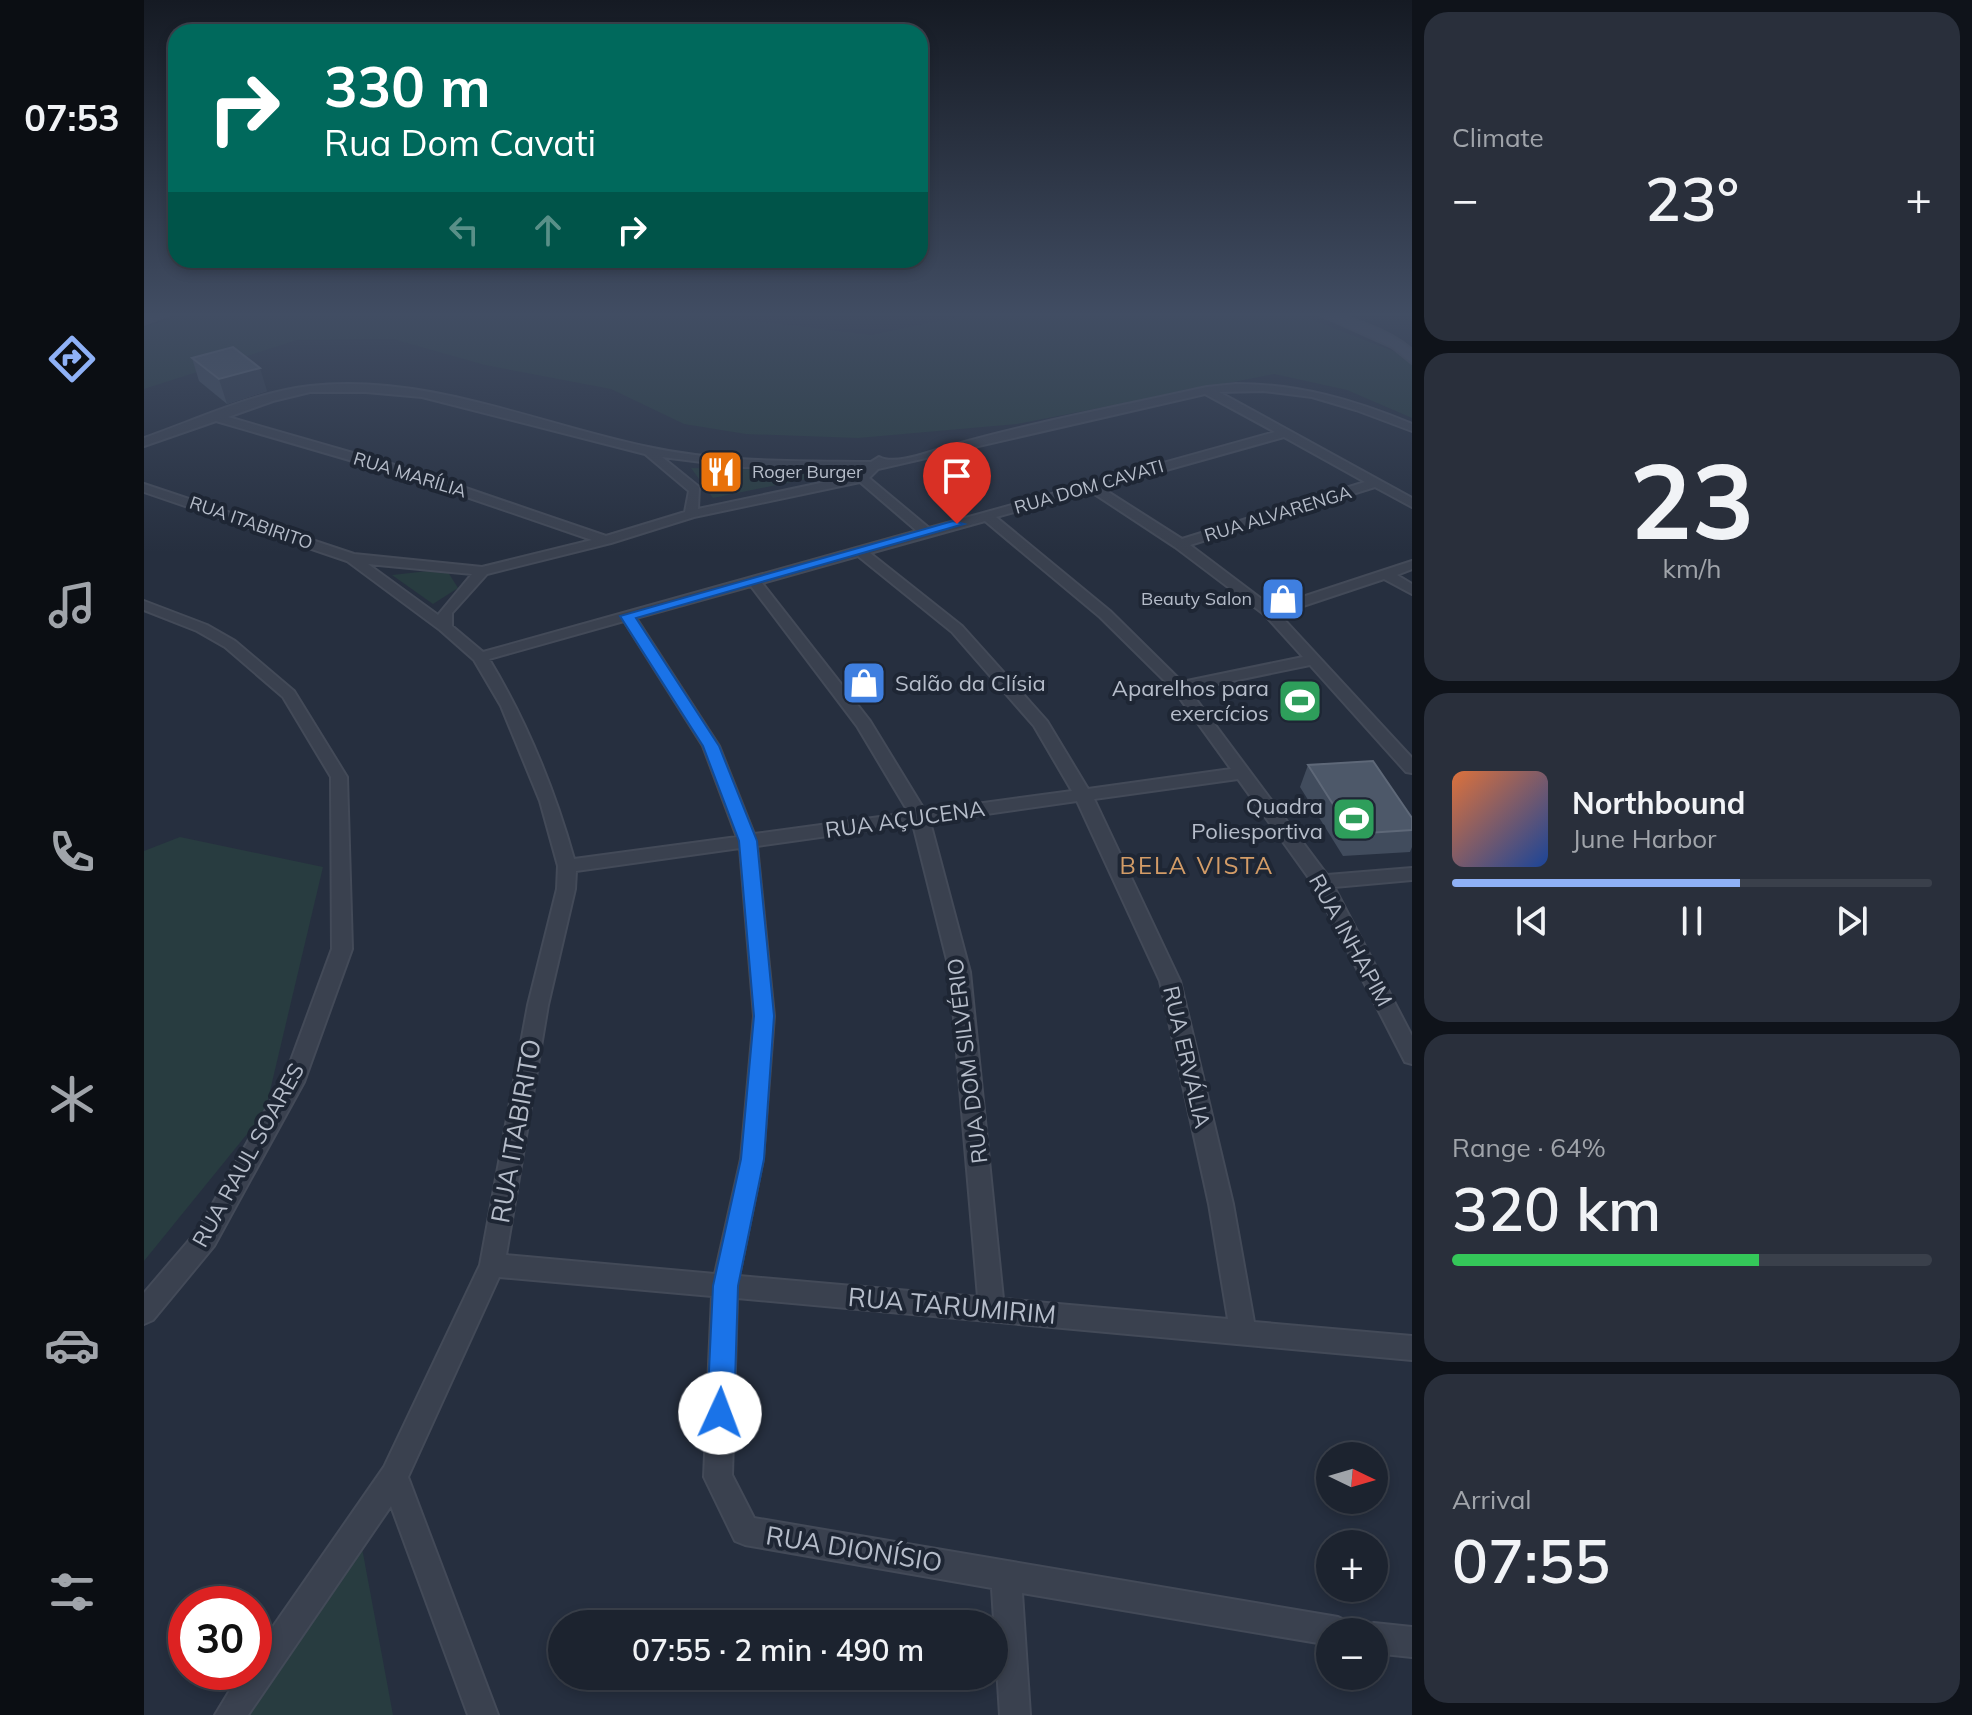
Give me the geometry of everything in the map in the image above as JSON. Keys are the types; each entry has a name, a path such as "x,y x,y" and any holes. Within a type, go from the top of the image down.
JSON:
{"street":[{"path":"146,442 213,416 299,392"},
{"path":"400,392 422,394 648,451 742,463 875,466 1198,392"},
{"path":"1210,392 1281,434 1412,503"},
{"path":"1312,392 1347,400 1412,428"},
{"name":"RUA MARÍLIA","path":"213,416 415,475 606,540"},
{"name":"RUA DOM CAVATI","path":"480,657 1281,434"},
{"path":"742,463 888,452 990,438"},
{"path":"648,451 695,490 691,514"},
{"path":"445,627 445,612 482,571 606,540 691,514 862,478 888,452"},
{"path":"862,478 927,533"},
{"name":"RUA ALVARENGA","path":"1180,544 1376,483"},
{"name":"RUA ITABIRITO","path":"146,486 352,558 482,571"},
{"path":"1092,487 1180,544 1270,612 1412,768"},
{"name":"RUA INHAPIM","path":"987,516 1105,614 1179,687 1322,882 1412,1056"},
{"name":"RUA ERVÁLIA","path":"860,551 957,629 1041,724 1083,795 1170,981 1221,1204 1243,1332"},
{"name":"RUA ITABIRITO","path":"230,1715 394,1477 492,1265 538,1005 566,889 567,866 543,787 509,706 480,657 352,558"},
{"path":"1270,612 1412,565"},
{"path":"1386,574 1412,590"},
{"name":"RUA DOM SILVÉRIO","path":"754,581 864,724 920,817 960,972 992,1310"},
{"name":"RUA RAUL SOARES","path":"144,605 202,628 230,644 289,694 339,777 342,949 289,1090 206,1238 144,1312"},
{"name":"RUA DIONÍSIO","path":"628,616 711,746 748,841 764,1016 752,1159 725,1286 718,1477 745,1531 1316,1628"},
{"path":"1179,687 1313,660"},
{"name":"RUA AÇUCENA","path":"567,866 1244,773"},
{"path":"1322,882 1412,874"},
{"name":"RUA TARUMIRIM","path":"492,1265 1412,1348"},
{"path":"394,1477 483,1715"},
{"path":"1006,1574 1015,1715"},
{"path":"1388,1639 1412,1642"}],"green space":[{"path":"617,392 1181,392 1017,424 858,438 746,434 684,424"},
{"path":"1352,392 1412,392 1412,418"},
{"path":"691,468 845,471 713,498"},
{"path":"446,569 458,588 433,604 392,575"},
{"path":"180,837 323,867 265,1112 144,1261 144,851"},
{"path":"362,1548 393,1715 246,1715 263,1690 272,1690 272,1678"}],"building":[{"path":"1373,761 1412,818 1412,830 1352,834 1308,765"}],"place":[{"name":"Roger Burger","path":"721,472"},
{"name":"Beauty Salon","path":"1283,599"},
{"name":"Salão da Clísia","path":"864,683"},
{"name":"Aparelhos para exercícios","path":"1300,701"},
{"name":"Quadra Poliesportiva","path":"1354,819"}],"district":[{"name":"BELA VISTA","path":"1197,866"}],"route":[{"path":"720,1413 725,1286 752,1159 764,1016 748,841 711,746 628,616 957,524"}]}
